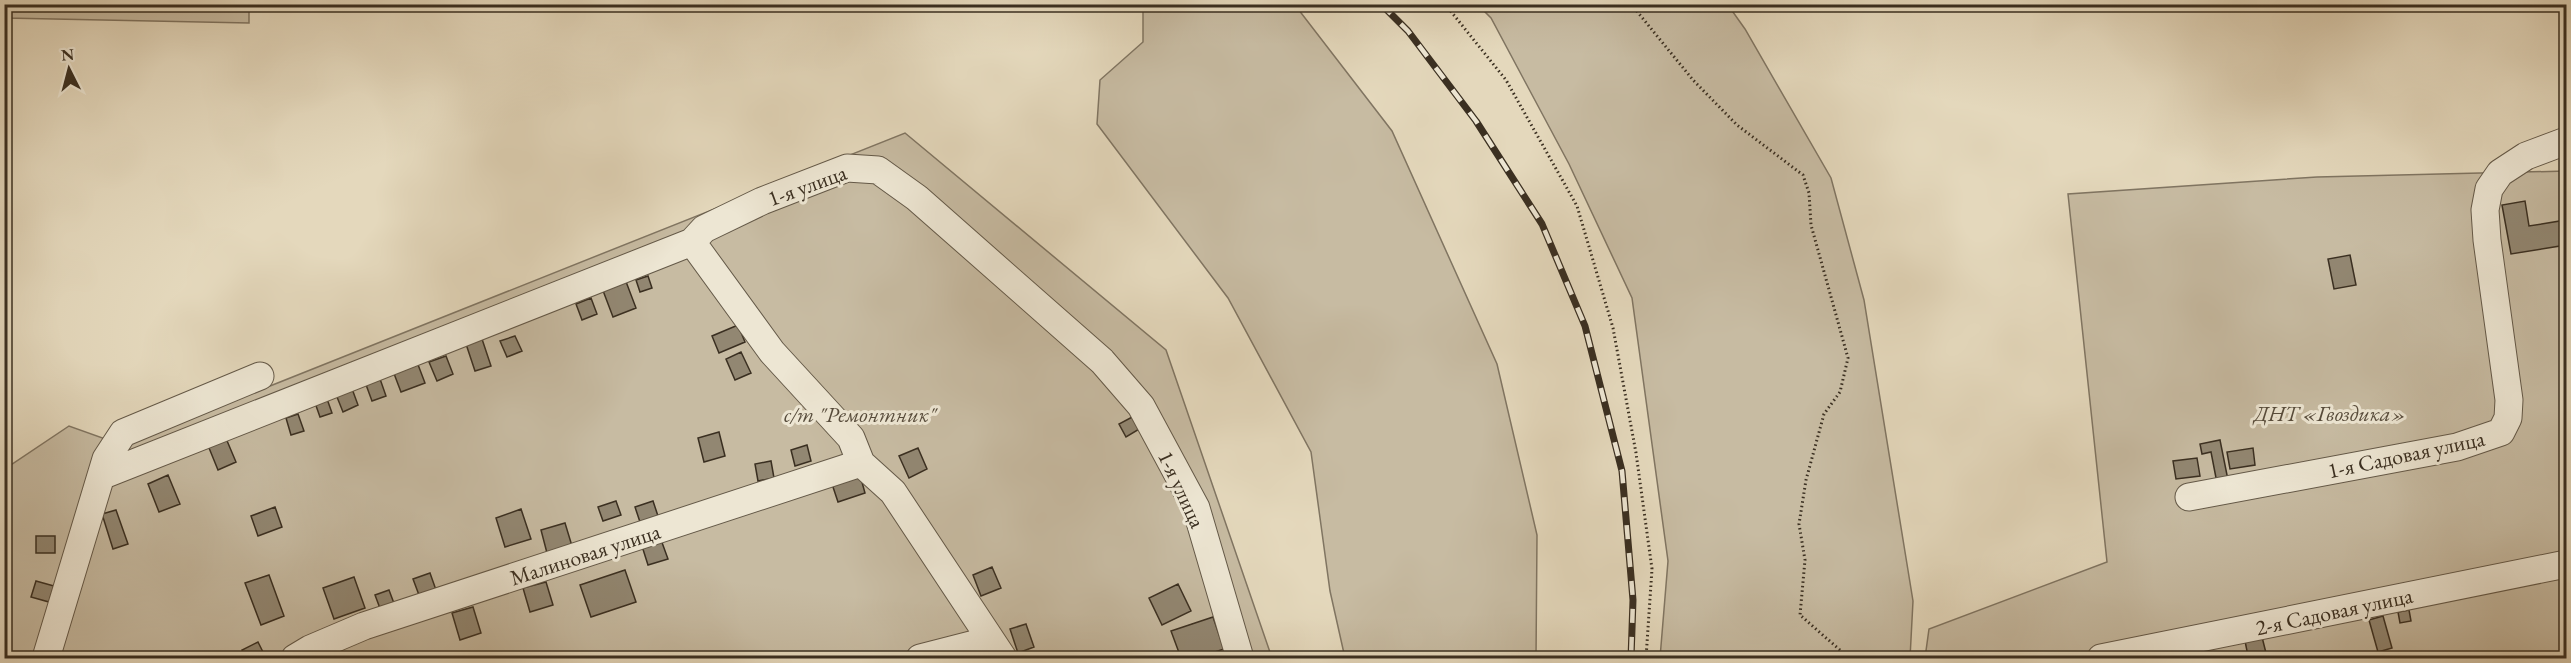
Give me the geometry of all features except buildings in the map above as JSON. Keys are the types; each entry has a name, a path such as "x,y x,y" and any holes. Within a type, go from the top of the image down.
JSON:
{"street":[{"name":"1-я Садовая улица","path":"2189,497 2457,447 2501,432 2508,418 2509,400 2487,240 2485,210 2489,189 2500,173 2526,156 2566,141"},
{"name":"1-я улица","path":"101,476 692,242 704,229 762,201 847,168 878,170 917,198 1102,361 1141,406 1196,508 1240,658"},
{"path":"692,242 772,352 851,438 861,463 893,492 997,649 920,658"},
{"path":"46,658 106,459 123,433 260,375"},
{"path":"217,393 230,425"},
{"name":"Малиновая улица","path":"306,655 364,626 861,463"},
{"name":"2-я Садовая улица","path":"2101,658 2566,564"}],"path":[{"path":"1444,4 1506,80 1578,206 1613,328 1636,453 1652,568 1646,658"},
{"path":"1631,4 1694,80 1737,126 1803,176 1809,193 1811,225 1848,358 1840,392 1824,414 1806,480 1799,524 1805,560 1800,615 1849,658"}],"green space":[{"path":"5,4 249,5 249,23 5,18"},
{"path":"1143,5 1295,5 1392,131 1497,364 1537,535 1536,658 1345,658 1330,591 1311,452 1228,298 1097,124 1100,80 1143,42"},
{"path":"1478,5 1728,5 1745,29 1831,178 1864,300 1913,601 1910,658 1660,658 1668,561 1632,298 1569,164 1491,18"},
{"name":"с/т \"Ремонтник\"","path":"905,133 1166,350 1272,658 5,658 5,469 69,426 122,445"},
{"name":"ДНТ «Гвоздика»","path":"2566,171 2566,658 1925,658 1929,629 2107,562 2068,194 2317,177"}],"railway":[{"path":"1381,4 1408,31 1476,121 1542,224 1585,326 1622,471 1633,600 1631,658"}]}
